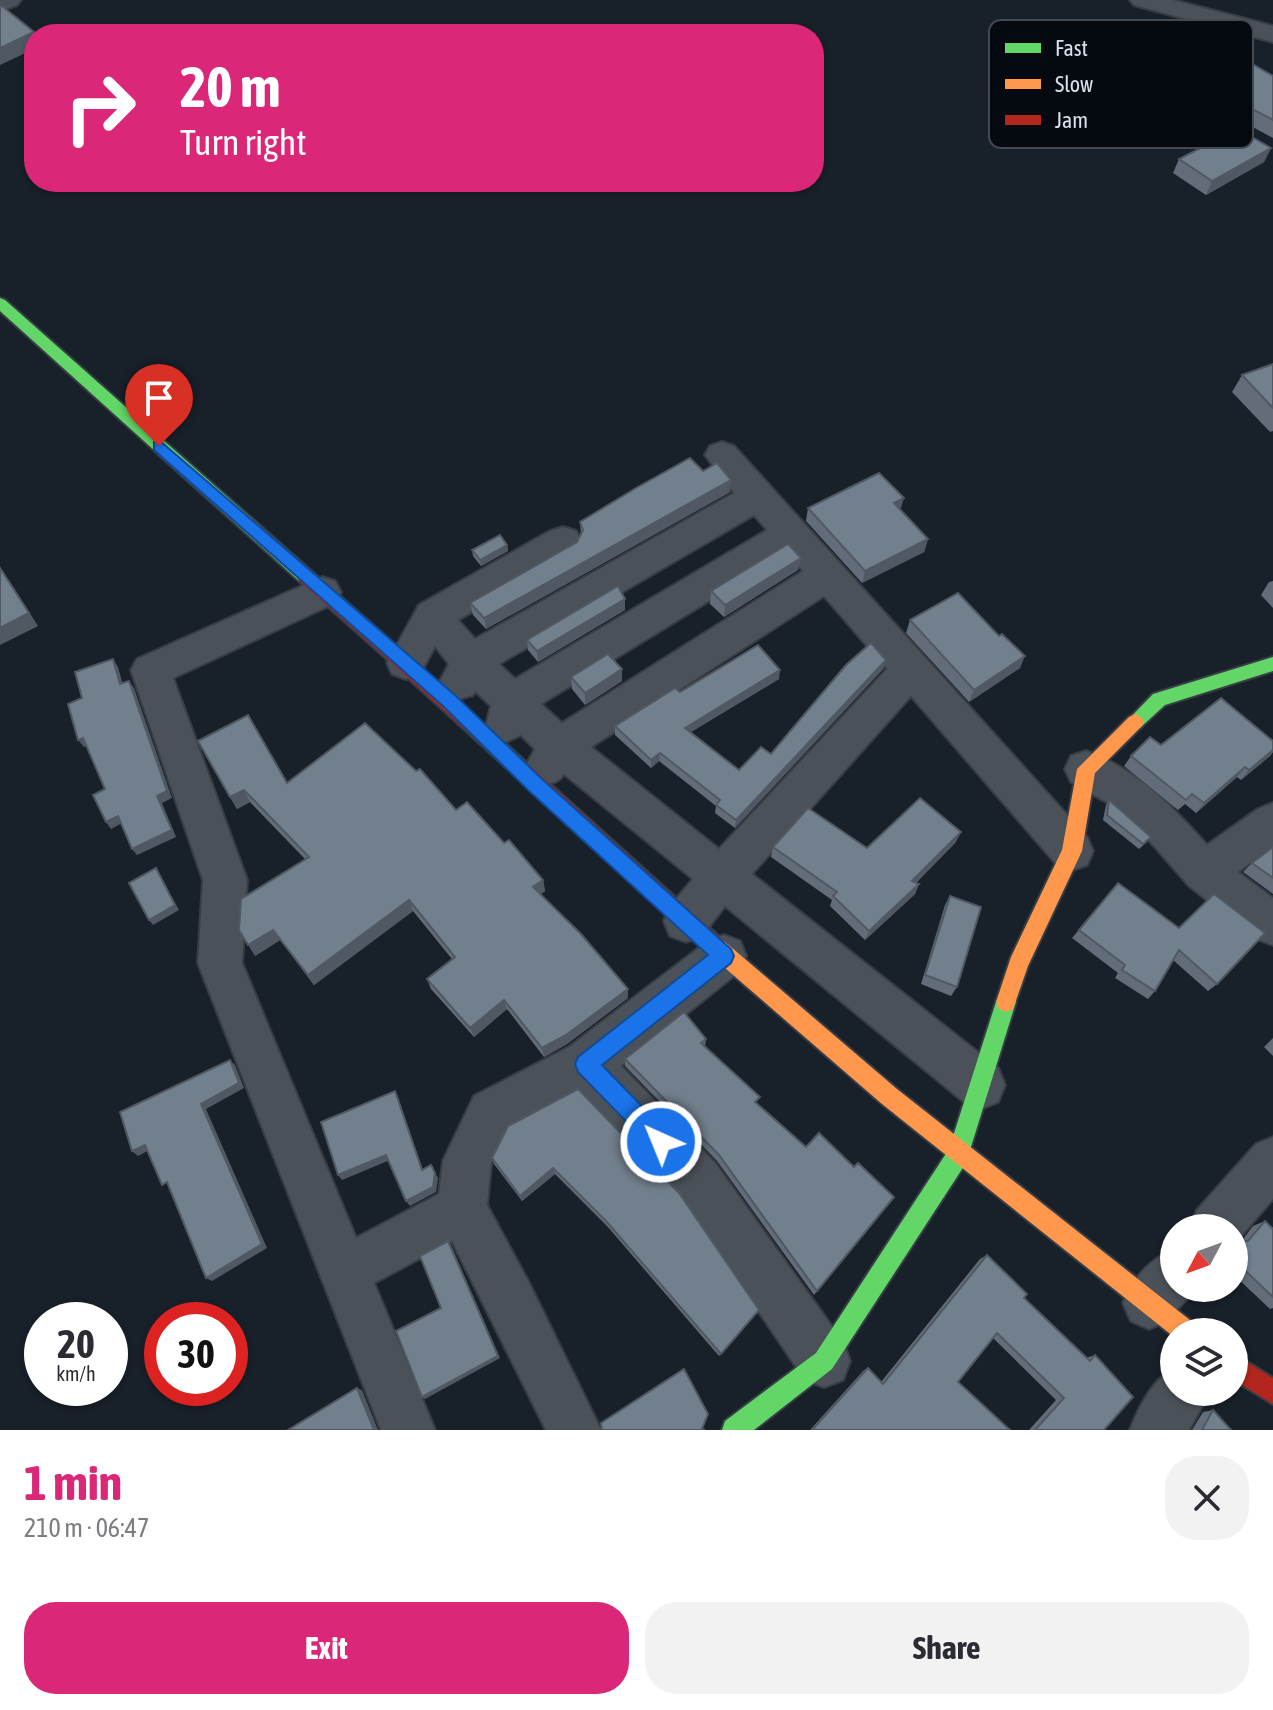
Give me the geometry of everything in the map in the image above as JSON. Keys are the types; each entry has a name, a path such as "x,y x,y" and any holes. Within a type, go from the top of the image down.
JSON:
{"main road":[{"path":"0,303 322,592 449,701 724,956 958,1155 1170,1303"},
{"path":"748,1426 824,1361 958,1155 1018,964 1072,851 1086,769 1159,699 1273,664"},
{"path":"1248,1375 1273,1392"}],"street":[{"path":"0,3 8,0"},
{"path":"1143,0 1219,20"},
{"path":"1253,29 1273,34"},
{"path":"722,455 1072,851"},
{"path":"449,701 470,661 758,496"},
{"path":"500,748 512,701 791,533"},
{"path":"406,663 432,616 563,541"},
{"path":"535,784 559,746 828,574"},
{"path":"322,592 151,670 225,880 220,963 408,1430"},
{"path":"432,616 470,661 559,746 981,1085"},
{"path":"686,921 722,876 911,669"},
{"path":"1086,769 1123,790 1155,817 1204,872 1273,924"},
{"path":"1204,872 1273,822"},
{"path":"574,1430 542,1361 462,1209 467,1161 491,1113 586,1064 724,956"},
{"path":"586,1064 698,1180 824,1361"},
{"path":"1227,1214 1273,1161"},
{"path":"344,1272 462,1209"},
{"path":"1157,1430 1173,1406"}],"building":[{"path":"2,6 24,24 24,37 0,48"},
{"path":"1253,64 1273,76 1273,120 1253,109"},
{"path":"1253,138 1271,148 1212,181 1179,159 1201,148 1253,148"},
{"path":"1273,364 1273,408 1242,375"},
{"path":"690,458 703,471 717,463 731,480 484,618 470,603 577,542 583,530 580,522"},
{"path":"879,473 904,498 894,503 928,539 865,571 808,508"},
{"path":"500,535 507,545 480,560 472,550"},
{"path":"788,544 801,558 725,605 711,591"},
{"path":"0,568 29,613 0,628"},
{"path":"618,586 625,599 537,651 527,640"},
{"path":"958,593 999,636 1002,634 1025,656 974,690 910,620"},
{"path":"871,643 886,660 736,820 716,805 720,800 660,753 651,760 615,726 675,688 680,692 758,645 780,670 685,728 739,770 761,747 771,754 846,665"},
{"path":"608,654 622,669 585,693 571,677"},
{"path":"113,659 120,684 129,681 167,791 157,796 172,830 132,849 118,816 106,822 93,795 105,789 83,738 78,740 68,704 82,698 75,672"},
{"path":"1221,698 1273,741 1273,750 1249,770 1245,767 1204,803 1192,794 1186,800 1131,756 1150,737 1161,745"},
{"path":"248,715 287,783 365,723 416,771 420,769 456,810 467,802 504,843 509,840 543,880 533,887 581,934 628,989 566,1035 542,1048 504,1000 470,1028 427,979 455,957 409,900 308,975 273,930 248,945 239,930 241,899 309,857 244,790 230,797 198,741"},
{"path":"920,798 961,832 912,881 919,884 869,931 833,896 837,892 773,847 808,808 867,848"},
{"path":"1109,800 1151,837 1143,844 1107,815"},
{"path":"1273,847 1273,878 1252,863"},
{"path":"156,868 175,905 149,920 129,883"},
{"path":"1118,883 1179,928 1214,894 1265,933 1217,984 1179,950 1155,991 1122,970 1125,965 1079,930"},
{"path":"950,896 981,907 957,987 925,975"},
{"path":"684,1012 706,1039 701,1043 760,1097 755,1102 806,1147 819,1133 854,1167 858,1163 894,1197 817,1291 719,1155 625,1059"},
{"path":"230,1060 239,1083 201,1104 262,1244 206,1278 167,1182 162,1185 145,1145 132,1151 120,1112"},
{"path":"578,1089 679,1193 759,1310 721,1354 606,1221 553,1168 520,1196 492,1158 508,1126"},
{"path":"395,1091 422,1170 431,1165 435,1173 433,1187 406,1201 386,1155 338,1175 321,1122"},
{"path":"1265,1221 1273,1229 1273,1297 1248,1273 1248,1241"},
{"path":"448,1241 498,1356 422,1397 396,1331 441,1308 420,1256"},
{"path":"987,1255 1027,1294 1024,1298 1090,1361 1095,1355 1133,1397 1104,1430 1035,1430 1064,1398 997,1333 958,1382 1010,1430 812,1430 868,1368 883,1384"},
{"path":"684,1369 708,1414 702,1429 705,1430 602,1430 601,1423"},
{"path":"357,1388 374,1430 288,1430"},
{"path":"1213,1410 1231,1430 1202,1430"}],"traffic: fast":[{"path":"0,303 305,576"},
{"path":"1135,722 1159,699 1273,664"},
{"path":"734,1430 824,1361 958,1155 1006,1002"}],"traffic: slow":[{"path":"1006,1002 1018,964 1072,851 1086,769 1135,722"},
{"path":"717,948 890,1097 1169,1318"}],"traffic: jam":[{"path":"305,576 449,701 535,784 717,948"},
{"path":"1248,1375 1273,1392"}],"route":[{"path":"159,446 449,701 724,956 586,1064 661,1142"}]}
